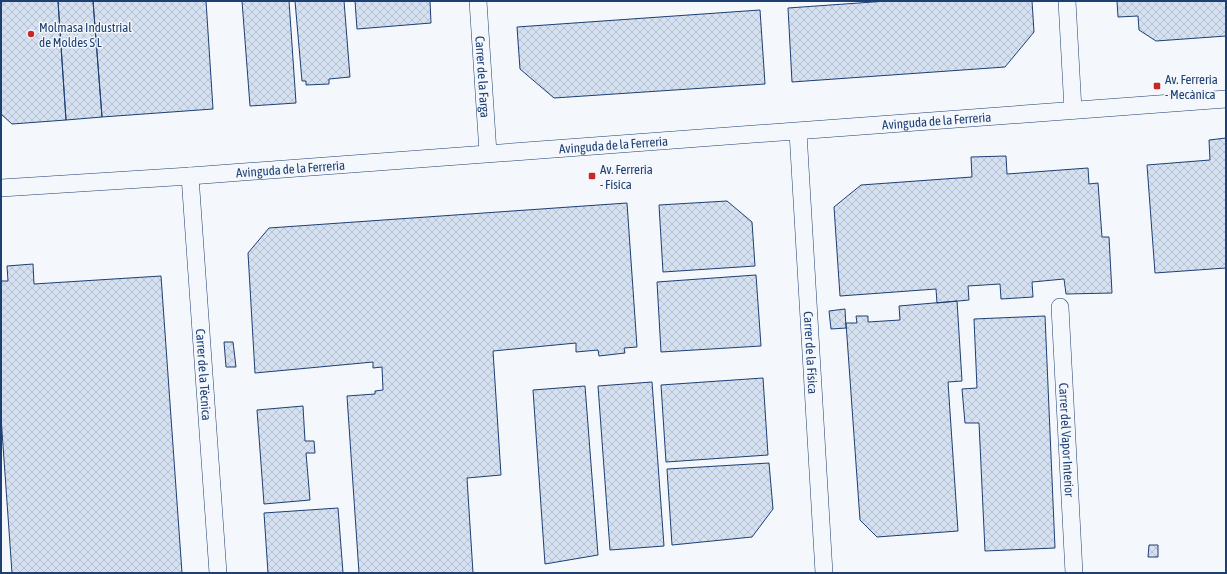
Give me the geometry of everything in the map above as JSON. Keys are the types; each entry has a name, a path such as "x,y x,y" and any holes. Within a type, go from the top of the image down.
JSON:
{"street":[{"name":"Carrer de la Farga","path":"478,1 488,153"},
{"path":"1067,1 1074,110"},
{"name":"Avinguda de la Ferreria","path":"1,188 190,176 488,153 798,132 1226,99"},
{"name":"Carrer de la Física","path":"798,132 824,573"},
{"name":"Carrer de la Tècnica","path":"190,176 218,573"},
{"name":"Carrer del Vapor Interior","path":"1060,307 1074,573"}],"building":[{"name":"Molmasa Industrial de Moldes S L","path":"1,1 58,1 66,120 12,124 1,114"},
{"path":"58,1 93,1 102,117 66,120"},
{"path":"93,1 206,1 213,109 102,117"},
{"path":"242,1 289,1 296,103 250,106"},
{"path":"295,1 344,1 350,77 329,79 329,84 306,85 306,81 302,81"},
{"path":"355,1 430,1 431,23 357,29"},
{"path":"887,1 1032,1 1034,32 1005,67 792,82 788,8"},
{"path":"1117,1 1226,1 1226,36 1156,41 1139,30 1138,16 1118,17"},
{"path":"760,10 765,84 554,98 520,69 517,27"},
{"path":"1226,138 1226,268 1155,273 1147,165 1210,160 1209,140"},
{"path":"1006,156 1007,174 1088,168 1089,184 1098,183 1102,237 1109,237 1112,293 1066,294 1064,279 1032,282 1033,297 1001,299 1000,284 968,286 969,300 937,303 936,289 840,296 834,207 861,185 972,177 971,157"},
{"path":"727,201 752,222 755,266 663,272 659,205"},
{"path":"627,203 637,347 624,348 625,353 599,356 598,350 576,352 576,343 493,351 501,475 467,478 473,573 359,573 347,396 375,394 375,391 383,390 382,367 373,368 373,362 255,373 248,253 269,228"},
{"path":"33,264 34,284 161,276 182,573 12,573 1,417 1,281 8,281 7,266"},
{"path":"756,275 761,346 661,352 657,282"},
{"path":"957,301 962,381 948,382 958,531 877,537 860,520 846,323 857,323 856,316 868,316 868,322 900,320 899,306"},
{"path":"845,309 846,328 831,329 829,311"},
{"path":"1045,316 1055,548 985,551 979,423 965,423 962,389 977,388 974,319"},
{"path":"224,342 233,342 236,367 226,367"},
{"path":"763,378 768,455 666,462 661,385"},
{"path":"652,382 664,546 610,550 598,386"},
{"path":"585,386 598,555 545,564 533,390"},
{"path":"303,406 305,441 314,441 315,453 306,453 310,500 264,504 257,410"},
{"path":"769,463 773,509 752,537 672,545 667,469"},
{"path":"338,508 343,573 268,573 264,513"},
{"path":"1149,545 1158,545 1158,557 1148,557"}],"place":[{"name":"Molmasa Industrial de Moldes S L","path":"31,34"},
{"name":"Av. Ferreria - Mecànica","path":"1157,86"},
{"name":"Av. Ferreria - Física","path":"592,176"}]}
